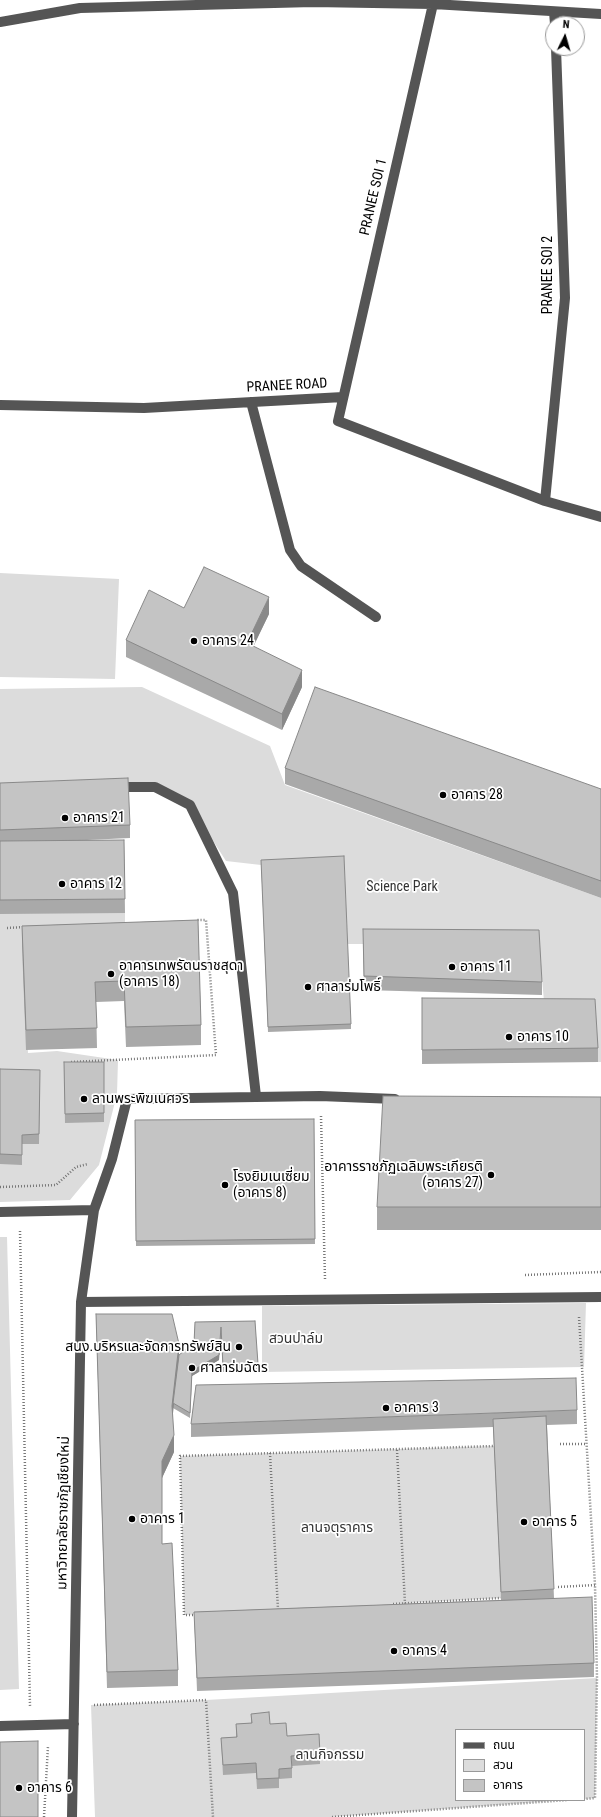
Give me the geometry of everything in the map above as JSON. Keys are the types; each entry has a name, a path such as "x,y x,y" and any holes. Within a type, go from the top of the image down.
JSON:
{"street":[{"path":"0,22 80,8 167,3 314,1 433,4 601,14"},
{"name":"PRANEE SOI 1","path":"343,397 433,4"},
{"path":"554,12 554,16"},
{"name":"PRANEE SOI 2","path":"545,501 565,298 556,56"},
{"name":"PRANEE ROAD","path":"0,405 144,408 343,397 338,421 545,501 601,517"},
{"path":"251,402 290,550 301,566 376,617"},
{"path":"108,787 155,787 190,805 233,892 256,1096 320,1096 406,1100"},
{"name":"มหาวิทยาลัยราชภัฏเชียงใหม่","path":"72,1817 81,1302 94,1210 112,1159 127,1099 256,1096"},
{"path":"0,1212 94,1210"},
{"path":"81,1302 601,1297"},
{"path":"0,1726 74,1724"}],"path":[{"path":"70,1062 216,1055 206,920 190,920"},
{"path":"7,928 31,927"},
{"path":"320,1096 326,1284"},
{"path":"0,1187 56,1185 76,1167 112,1159"},
{"path":"20,1226 30,1707"},
{"path":"579,1314 595,1585 597,1735 595,1798 585,1799"},
{"path":"560,1444 586,1444"},
{"path":"200,1615 184,1615 180,1456 494,1446"},
{"path":"397,1450 405,1604"},
{"path":"270,1453 278,1610 271,1611"},
{"path":"558,1588 595,1585"},
{"path":"389,1604 501,1598"},
{"path":"91,1705 206,1700 213,1817"},
{"path":"44,1817 48,1743"},
{"path":"332,1817 554,1801"}],"green space":[{"path":"0,573 119,579 115,679 0,677"},
{"name":"Science Park","path":"142,687 270,746 285,785 601,898 601,1062 598,1062 595,1013 545,1013 539,944 348,944 343,861 261,865 226,861 190,805 155,787 0,788 0,689"},
{"path":"0,913 125,913 125,942 22,946 28,1053 57,1051 118,1060 117,1094 99,1165 70,1200 0,1202"},
{"path":"0,1237 7,1237 19,1689 0,1690"},
{"name":"สวนปาล์ม","path":"586,1303 584,1367 262,1372 262,1306"},
{"name":"ลานจตุราคาร","path":"494,1446 501,1598 184,1615 180,1456"},
{"name":"ลานกิจกรรม","path":"597,1678 595,1798 585,1799 585,1729 455,1729 455,1801 554,1801 332,1817 95,1817 91,1705"}],"building":[{"name":"อาคาร 24","path":"204,567 269,597 247,643 302,670 282,714 126,640 149,590 184,608"},
{"name":"อาคาร 28","path":"315,687 601,789 601,881 285,768"},
{"name":"อาคาร 21","path":"128,778 130,825 0,830 0,783"},
{"name":"อาคาร 12","path":"124,840 125,899 0,900 0,841"},
{"name":"ศาลาร่มโพธิ์","path":"344,856 351,1024 268,1027 261,860"},
{"name":"อาคารเทพรัตนราชสุดา (อาคาร 18)","path":"198,920 201,1025 126,1027 124,981 95,982 97,1028 26,1030 22,926"},
{"name":"อาคาร 11","path":"363,929 539,930 542,982 364,976"},
{"name":"อาคาร 10","path":"422,998 595,999 598,1048 422,1050"},
{"path":"64,1062 104,1062 104,1113 65,1114"},
{"path":"0,1069 40,1070 39,1134 22,1135 22,1155 0,1154"},
{"name":"อาคารราชภัฏเฉลิมพระเกียรติ (อาคาร 27)","path":"383,1096 601,1097 601,1207 377,1207"},
{"name":"โรงยิมเนเซี่ยม (อาคาร 8)","path":"314,1119 315,1239 136,1241 135,1120"},
{"name":"อาคาร 1","path":"96,1314 172,1314 179,1344 172,1406 174,1435 162,1461 162,1544 172,1543 178,1670 107,1672"},
{"path":"255,1321 258,1364 223,1367 221,1327 219,1355 192,1371 190,1413 173,1403 179,1355 194,1343 195,1322"},
{"name":"อาคาร 3","path":"576,1378 577,1410 191,1424 196,1385"},
{"name":"อาคาร 5","path":"546,1416 554,1589 501,1592 493,1419"},
{"name":"อาคาร 4","path":"592,1597 594,1663 197,1678 194,1612"},
{"path":"269,1712 270,1724 286,1723 287,1736 319,1734 320,1754 291,1756 292,1768 279,1769 279,1778 257,1779 256,1763 223,1765 221,1738 237,1737 236,1724 252,1723 251,1714"},
{"name":"อาคาร 6","path":"38,1741 38,1817 0,1817 0,1742"}],"place":[{"name":"อาคาร 24","path":"194,641"},
{"name":"อาคาร 28","path":"443,795"},
{"name":"อาคาร 21","path":"65,818"},
{"name":"อาคาร 12","path":"62,884"},
{"name":"อาคาร 11","path":"452,967"},
{"name":"อาคารเทพรัตนราชสุดา (อาคาร 18)","path":"111,974"},
{"name":"ศาลาร่มโพธิ์","path":"308,987"},
{"name":"อาคาร 10","path":"509,1037"},
{"name":"ลานพระพิฆเนศวร","path":"84,1099"},
{"name":"อาคารราชภัฏเฉลิมพระเกียรติ (อาคาร 27)","path":"491,1175"},
{"name":"โรงยิมเนเซี่ยม (อาคาร 8)","path":"225,1185"},
{"name":"สนง.บริหรและจัดการทรัพย์สิน","path":"239,1347"},
{"name":"ศาลาร่มฉัตร","path":"192,1368"},
{"name":"อาคาร 3","path":"386,1408"},
{"name":"อาคาร 1","path":"132,1519"},
{"name":"อาคาร 5","path":"524,1522"},
{"name":"อาคาร 4","path":"394,1651"},
{"name":"อาคาร 6","path":"19,1788"}]}
